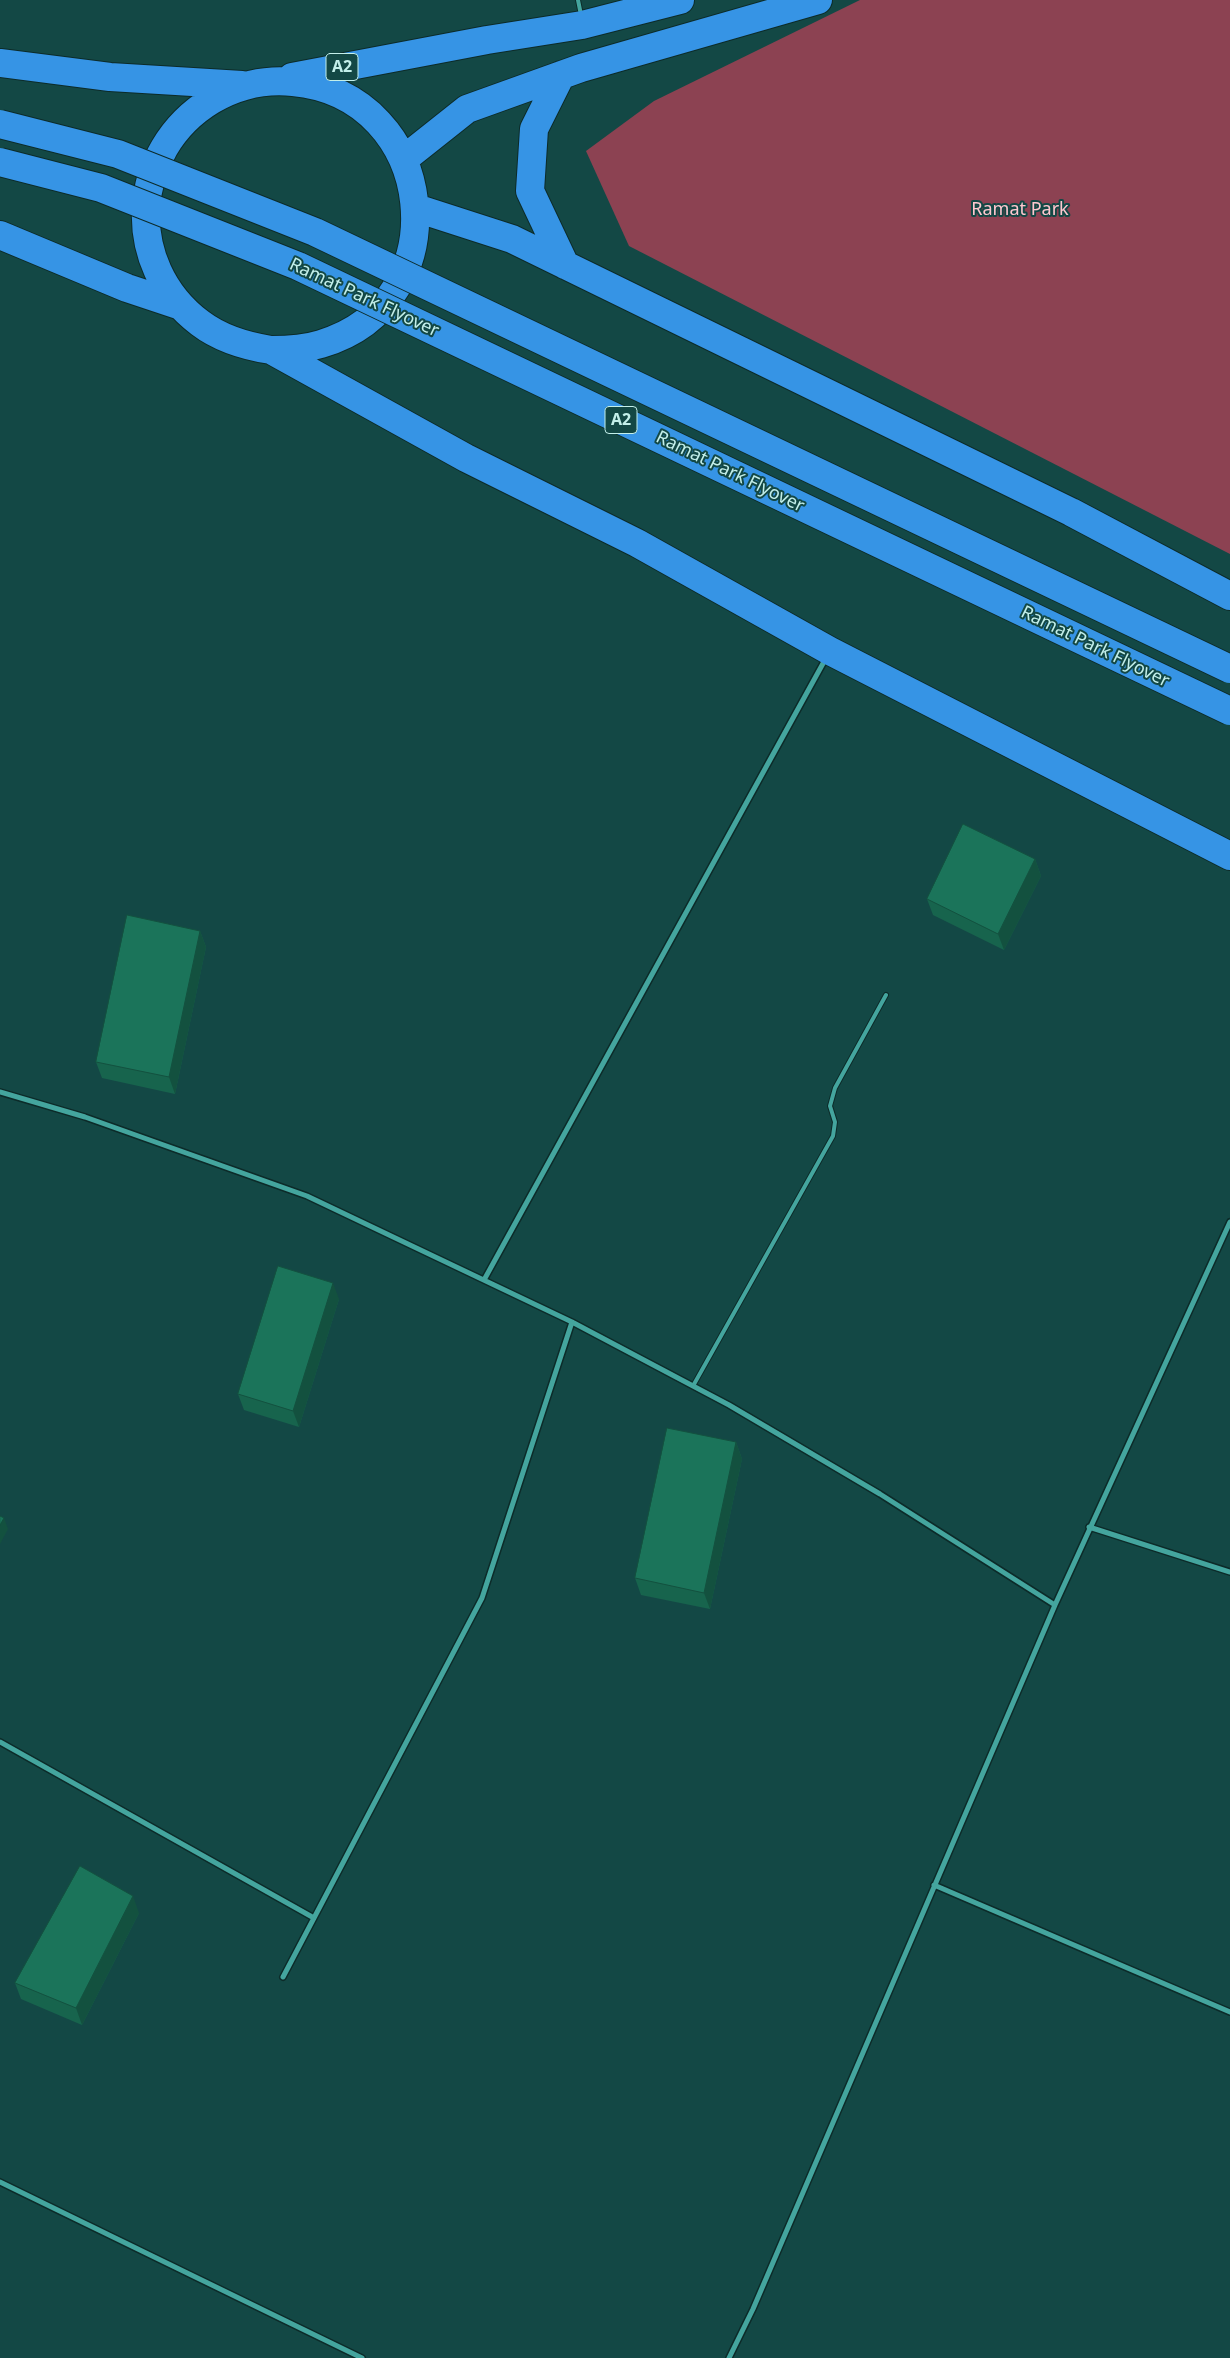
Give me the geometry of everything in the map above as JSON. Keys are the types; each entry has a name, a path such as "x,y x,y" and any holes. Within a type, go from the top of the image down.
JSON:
{"highway":[{"name":"A2","path":"0,63 110,76 246,85 487,40 580,12 680,0"},
{"path":"404,159 468,109 560,75 818,0"},
{"path":"560,75 534,129 530,192 564,264"},
{"path":"269,81 316,85 338,94 359,106 377,120 392,139 404,159 412,183 416,208 415,234 409,258 399,282 385,302 367,321 345,334 322,344 297,349 271,350 246,346 222,336 200,323 181,306 166,286 154,264 147,240 145,215 148,189 154,166 166,143 182,124 201,107 222,94 246,85 269,81"},
{"name":"A2","path":"0,124 118,154 316,232 1230,669"},
{"name":"Ramat Park Flyover","path":"0,162 101,188 298,266 1230,711"},
{"path":"416,208 512,239 1071,512 1230,596"},
{"path":"0,234 127,288 181,306"},
{"path":"271,350 466,458 637,543 830,651 1230,856"}],"street":[{"path":"484,1280 830,651"},
{"path":"0,1092 85,1117 307,1196 572,1322 729,1405 880,1494 1055,1605"},
{"path":"729,2358 753,2309 1089,1527 1230,1222"},
{"path":"283,1977 482,1598 572,1322"},
{"path":"1089,1527 1230,1572"},
{"path":"0,1742 314,1918"},
{"path":"934,1884 1230,2012"},
{"path":"0,2182 362,2358"}],"lane":[{"path":"693,1386 833,1136 835,1122 830,1106 834,1088 886,995"}],"green space":[{"name":"Ramat Park","path":"860,0 1230,0 1230,554 629,246 586,151 654,101"}],"building":[{"path":"963,824 1035,859 998,934 927,899"},
{"path":"127,915 200,931 169,1077 96,1062"},
{"path":"278,1266 333,1283 293,1411 238,1394"},
{"path":"667,1428 736,1442 704,1593 635,1578"},
{"path":"0,1516 4,1518 0,1525"},
{"path":"80,1866 133,1896 76,2008 15,1983"}]}
